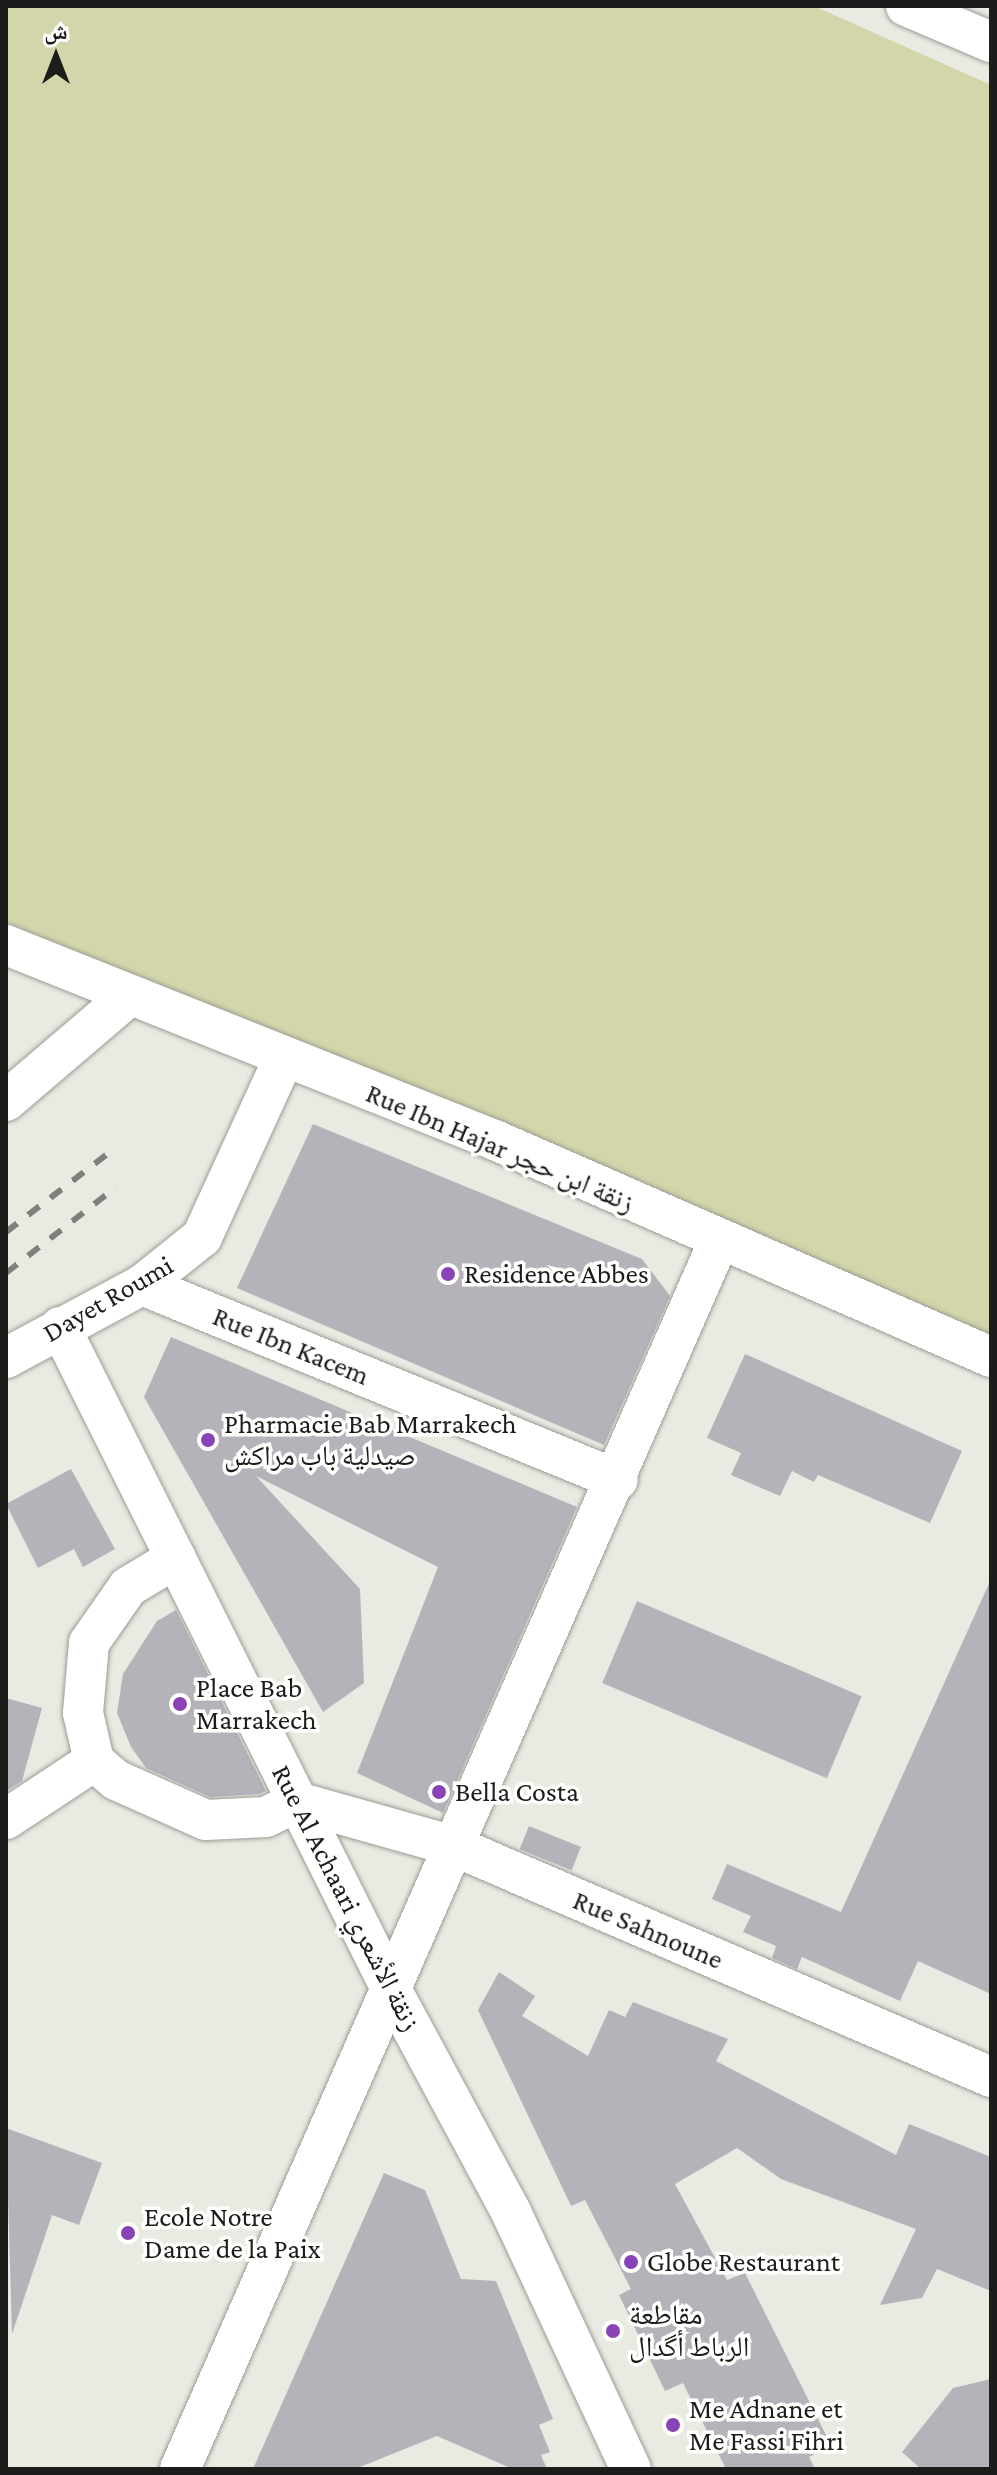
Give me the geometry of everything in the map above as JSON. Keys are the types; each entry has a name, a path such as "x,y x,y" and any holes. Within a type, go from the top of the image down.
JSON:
{"street":[{"path":"906,6 991,42"},
{"name":"Rue Ibn Hajar زنقة ابن حجر","path":"6,945 497,1141 718,1243 991,1357"},
{"path":"6,1101 129,996"},
{"name":"Dayet Roumi","path":"6,1358 142,1285 216,1219 284,1058"},
{"path":"180,2469 618,1480 718,1243"},
{"name":"Rue Ibn Kacem","path":"142,1285 618,1480"},
{"name":"Rue Al Achaari زنقة الأشعري","path":"60,1327 391,1989 511,2212 631,2469"},
{"path":"176,1558 128,1587 89,1643 83,1713 94,1761 148,1799 206,1820 266,1817 297,1802"},
{"path":"6,1819 94,1761"},
{"name":"Rue Sahnoune","path":"297,1802 454,1846 991,2077"}],"green space":[{"path":"6,6 814,6 991,85 991,1348 6,922"}],"building":[{"name":"Residence Abbes","path":"313,1124 642,1259 670,1296 604,1445 237,1288"},
{"path":"171,1337 577,1507 443,1813 357,1773 438,1567 256,1476 360,1589 364,1683 323,1712 144,1397"},
{"path":"745,1354 962,1451 930,1523 818,1475 814,1482 792,1471 780,1496 731,1475 741,1453 707,1438"},
{"path":"71,1469 115,1549 83,1567 74,1549 38,1568 6,1504"},
{"path":"991,1579 991,1994 918,1961 900,2001 802,1957 797,1969 772,1958 776,1946 743,1932 751,1916 712,1899 727,1864 841,1912"},
{"path":"637,1601 862,1696 827,1778 602,1683"},
{"name":"Place Bab Marrakech","path":"176,1610 266,1791 260,1794 210,1797 146,1768 131,1747 117,1713 123,1674 157,1621"},
{"path":"6,1698 42,1708 22,1781 6,1791"},
{"path":"529,1826 581,1847 572,1870 520,1849"},
{"path":"499,1972 535,1996 522,2016 588,2056 609,2010 625,2017 633,2002 728,2039 716,2061 896,2155 909,2124 991,2157 991,2291 937,2269 922,2298 880,2305 916,2229 781,2179 737,2148 675,2184 727,2280 745,2273 831,2445 809,2457 815,2469 726,2469 683,2383 665,2391 619,2295 631,2289 585,2200 571,2206 478,2010"},
{"path":"6,2128 102,2163 79,2225 52,2215 12,2334"},
{"path":"384,2173 425,2190 461,2279 496,2281 553,2419 539,2425 550,2452 541,2455 547,2469 513,2469 437,2436 355,2469 253,2469"},
{"path":"991,2379 991,2469 921,2469 902,2452 953,2388"}],"railway":[{"path":"6,1232 111,1151"},
{"path":"6,1273 116,1187"}],"place":[{"name":"Residence Abbes","path":"448,1274"},
{"name":"Pharmacie Bab Marrakech صيدلية باب مراكش","path":"208,1440"},
{"name":"Place Bab Marrakech","path":"180,1704"},
{"name":"Bella Costa","path":"439,1792"},
{"name":"Ecole Notre Dame de la Paix","path":"128,2233"},
{"name":"Globe Restaurant","path":"631,2262"},
{"name":"مقاطعة الرباط أگدال","path":"613,2331"},
{"name":"Me Adnane et Me Fassi Fihri","path":"673,2425"}]}
